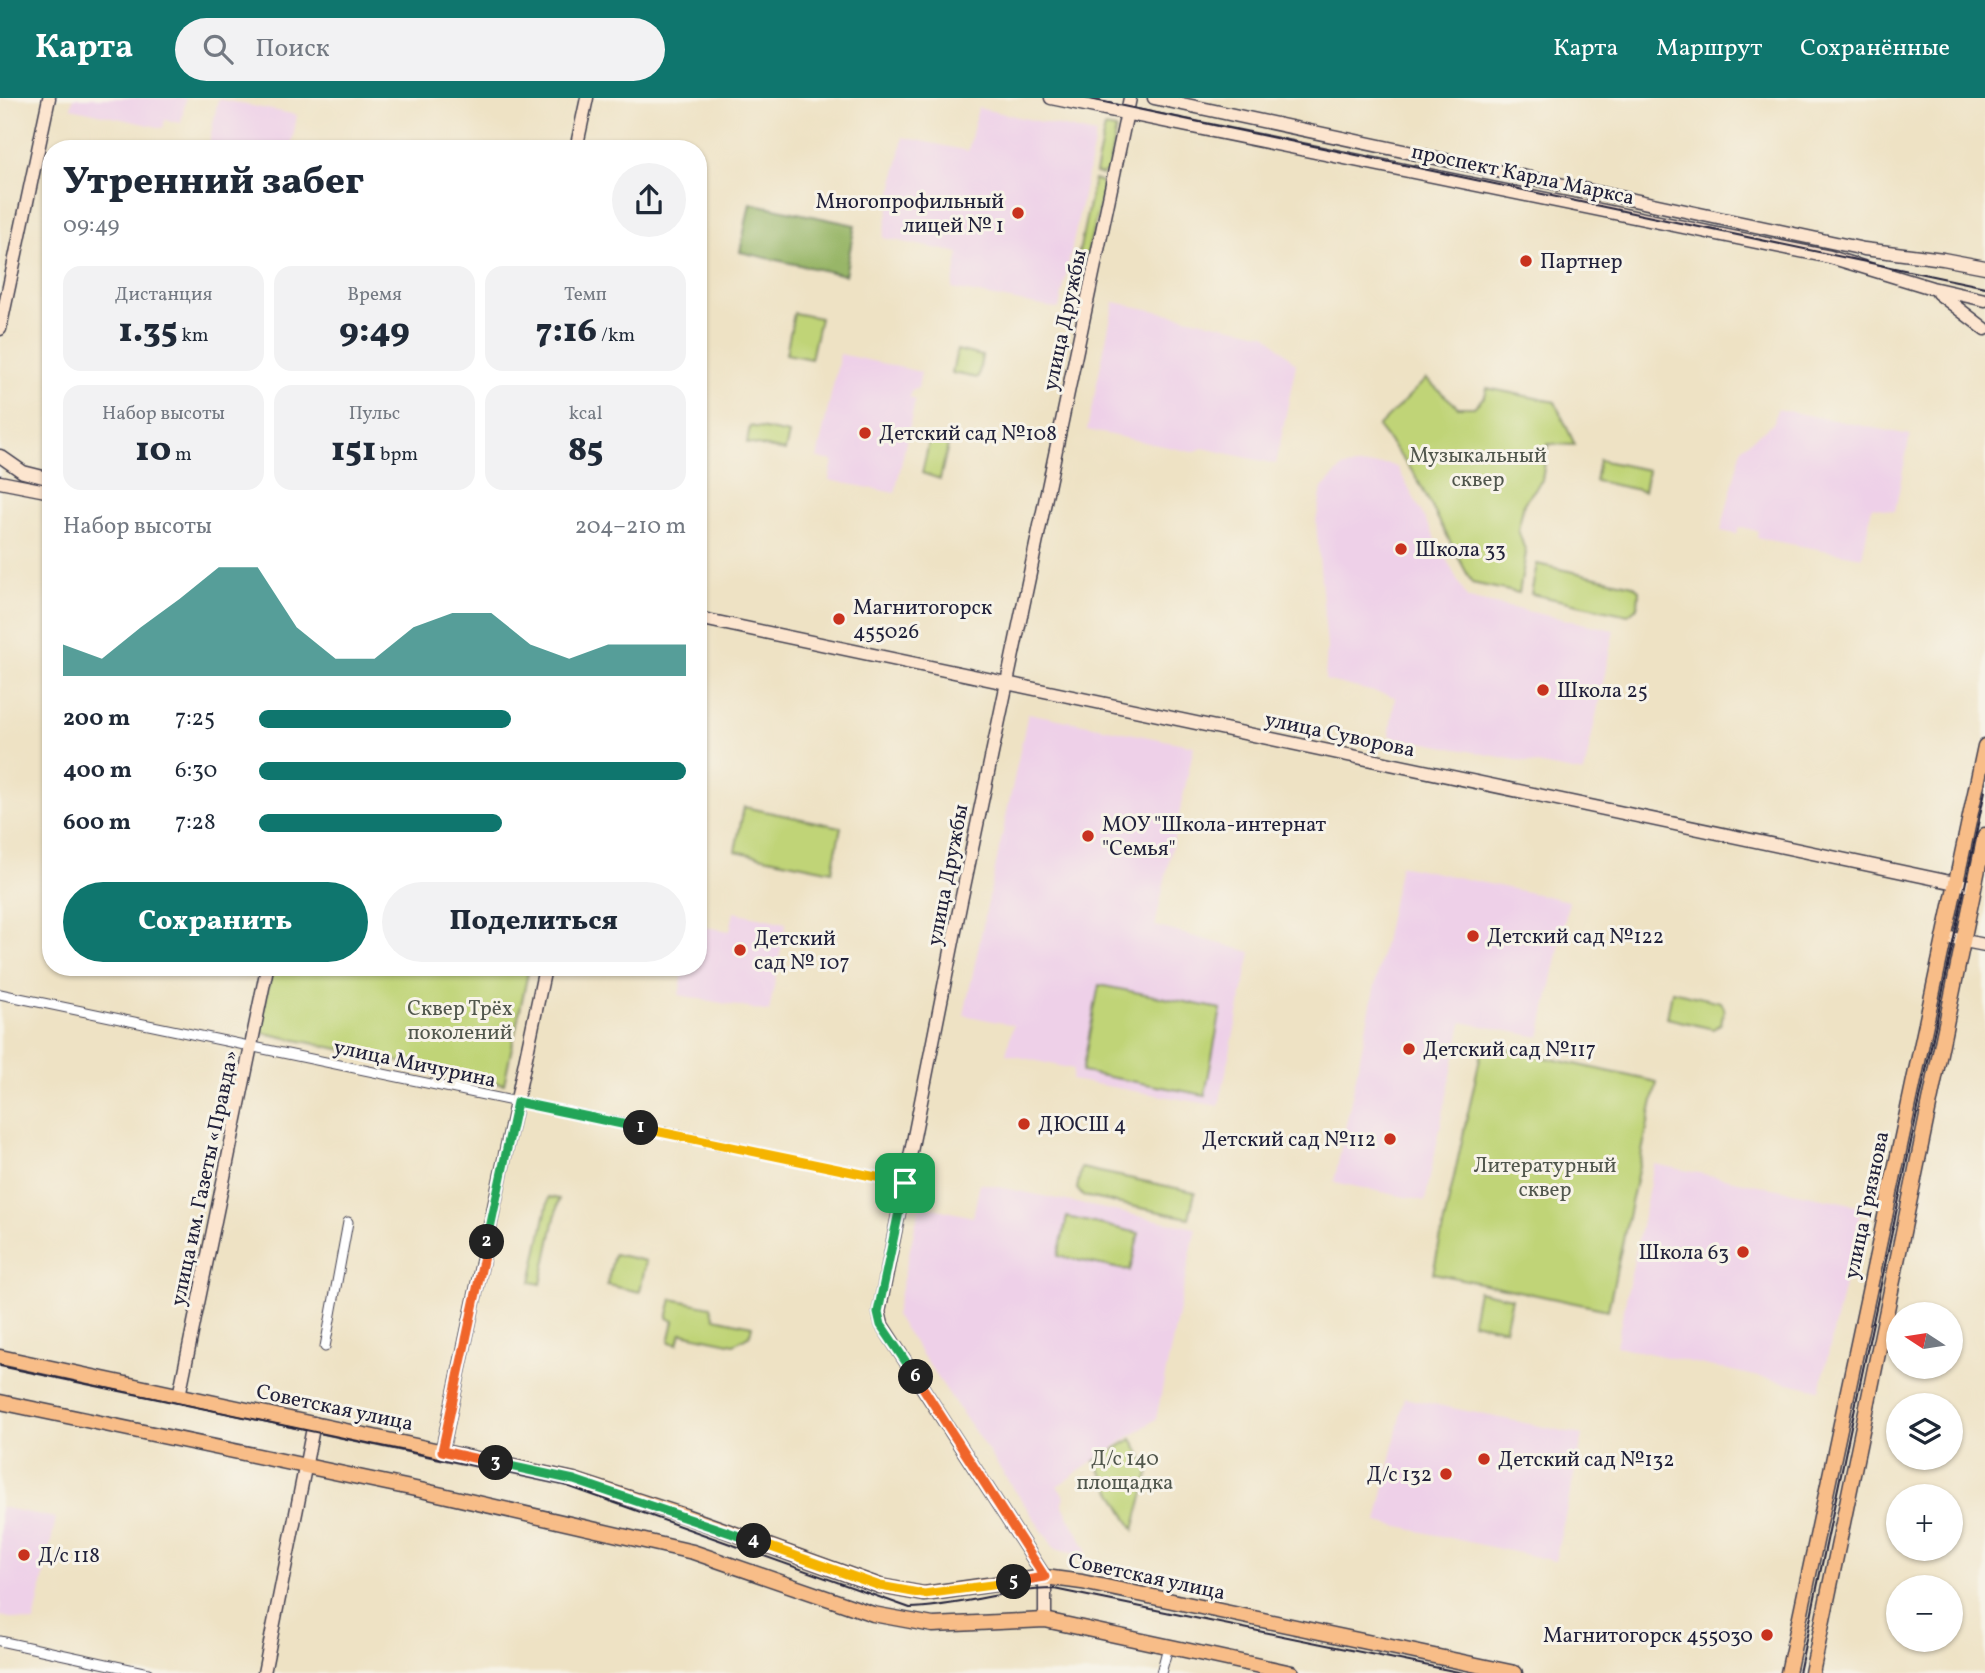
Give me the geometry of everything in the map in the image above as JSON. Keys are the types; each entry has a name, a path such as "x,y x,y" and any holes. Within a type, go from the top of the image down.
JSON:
{"main road":[{"path":"0,329 6,279 48,98"},
{"path":"578,140 587,98"},
{"name":"проспект Карла Маркса","path":"1051,98 1830,257 1932,288 1985,300"},
{"name":"улица Дружбы","path":"1045,1577 881,1325 878,1312 1006,683 1130,98"},
{"path":"1143,116 1147,98"},
{"name":"проспект Карла Маркса","path":"1154,98 1864,249 1953,260 1985,267"},
{"path":"1953,260 1985,258"},
{"path":"1932,288 1972,316 1985,329"},
{"path":"0,456 23,472 42,477"},
{"path":"0,474 6,483 42,490"},
{"name":"улица Суворова","path":"707,620 1974,887"},
{"name":"улица Грязнова","path":"1788,1673 1985,746"},
{"name":"улица Грязнова","path":"1812,1673 1985,835"},
{"path":"1944,937 1985,945"},
{"name":"улица им. Газеты «Правда»","path":"179,1396 265,976"},
{"path":"442,1451 543,976"},
{"name":"Советская улица","path":"0,1357 574,1480 685,1516 880,1586 924,1594 1045,1577 1515,1673"},
{"path":"0,1402 693,1552 873,1614 933,1625 1045,1620 1292,1673"},
{"path":"264,1673 314,1423"},
{"path":"1045,1577 1045,1620"}],"street":[{"name":"улица Мичурина","path":"0,994 905,1183"},
{"path":"325,1347 348,1222"},
{"path":"0,1641 148,1673"},
{"path":"1161,1673 1168,1647"}],"shaded area":[{"path":"73,98 186,98 181,123 165,120 163,128 71,108"},
{"path":"218,99 297,115 293,140 210,140"},
{"name":"Многопрофильный лицей № 1","path":"978,108 1096,134 1059,309 952,289 959,253 883,238 903,137 968,151"},
{"path":"1114,302 1266,334 1296,364 1276,464 1203,448 1192,452 1087,430"},
{"name":"Детский сад №108","path":"840,354 921,372 918,388 911,391 910,397 915,401 895,493 829,480 833,461 817,458"},
{"path":"1777,409 1910,435 1895,511 1872,507 1862,557 1757,538 1758,531 1739,527 1737,534 1721,531 1742,447 1774,422"},
{"path":"1389,464 1398,468 1467,598 1614,630 1584,773 1389,736 1395,697 1325,680 1327,647 1316,522 1322,488 1343,467"},
{"name":"МОУ \"Школа-интернат \"Семья\"","path":"1028,713 1194,746 1155,926 1251,952 1219,1106 1072,1080 1073,1069 1006,1054 1013,1025 964,1015"},
{"path":"1400,865 1569,901 1540,1037 1462,1022 1425,1201 1334,1182"},
{"name":"Детский сад № 107","path":"734,912 786,923 769,1012 679,995 683,976 707,976 707,927 730,931"},
{"name":"Школа 63","path":"1654,1164 1862,1206 1820,1390 1616,1346"},
{"path":"980,1183 1196,1228 1156,1419 1057,1486 1065,1497 1062,1504 1086,1548 1086,1557 1055,1549 895,1315 920,1205 973,1217"},
{"name":"Детский сад №132","path":"1404,1398 1583,1435 1555,1561 1377,1522"},
{"name":"Д/с 118","path":"0,1507 56,1518 34,1623 0,1616"}],"green space":[{"path":"1105,127 1116,129 1108,170 1102,175 1095,173"},
{"path":"1094,180 1100,181 1104,187 1086,258 1089,261 1083,292 1077,297 1070,296"},
{"path":"750,203 855,225 845,275 740,252"},
{"path":"794,313 820,318 811,359 786,354"},
{"path":"957,350 982,356 978,378 952,373"},
{"name":"Музыкальный сквер","path":"1426,379 1458,407 1474,407 1485,396 1487,388 1555,402 1575,445 1548,444 1542,480 1524,503 1518,530 1526,553 1519,593 1472,583 1415,475 1378,427"},
{"path":"750,426 789,434 785,451 747,443"},
{"path":"930,438 945,441 948,445 940,479 922,473"},
{"path":"1599,460 1648,470 1644,491 1595,481"},
{"path":"1537,564 1633,585 1639,590 1638,607 1628,615 1531,594"},
{"path":"744,807 841,827 832,871 735,851"},
{"name":"Сквер Трёх поколений","path":"270,976 527,976 504,1084 259,1032"},
{"path":"1099,985 1221,1009 1205,1095 1082,1072"},
{"path":"1672,991 1721,1002 1724,1008 1721,1024 1713,1029 1667,1018"},
{"name":"Литературный сквер","path":"1483,1044 1657,1082 1608,1310 1433,1273"},
{"path":"1081,1168 1195,1192 1189,1218 1083,1196 1077,1189"},
{"path":"549,1197 559,1199 541,1284 531,1282"},
{"path":"1067,1217 1139,1233 1130,1271 1058,1256"},
{"path":"614,1254 646,1261 640,1292 607,1285"},
{"path":"1478,1291 1512,1298 1505,1329 1472,1322"},
{"path":"672,1299 711,1307 715,1318 752,1326 750,1335 734,1344 681,1333 678,1344 669,1342 674,1321 667,1318"},
{"name":"Д/с 140 площадка","path":"1132,1439 1150,1470 1134,1530 1095,1461"}],"tram line":[{"path":"1085,98 1985,287"},
{"path":"1799,1673 1985,791"},
{"path":"0,1366 559,1483 910,1608 1054,1589 1463,1673"}],"place":[{"name":"Многопрофильный лицей № 1","path":"1018,213"},
{"name":"Партнер","path":"1526,261"},
{"name":"Детский сад №108","path":"865,433"},
{"name":"Школа 33","path":"1401,549"},
{"name":"Магнитогорск 455026","path":"839,619"},
{"name":"Школа 25","path":"1543,690"},
{"name":"МОУ \"Школа-интернат \"Семья\"","path":"1088,836"},
{"name":"Детский сад №122","path":"1473,936"},
{"name":"Детский сад № 107","path":"740,950"},
{"name":"Детский сад №117","path":"1409,1049"},
{"name":"ДЮСШ 4","path":"1024,1124"},
{"name":"Детский сад №112","path":"1390,1139"},
{"name":"Школа 63","path":"1743,1252"},
{"name":"Детский сад №132","path":"1484,1459"},
{"name":"Д/с 132","path":"1446,1474"},
{"name":"Д/с 118","path":"24,1555"},
{"name":"Магнитогорск 455030","path":"1767,1635"}],"route":[{"path":"517,1102 905,1183 880,1296 878,1312 881,1325 994,1503 1045,1577 924,1594 880,1586 685,1516 574,1480 442,1451 517,1102"}]}
